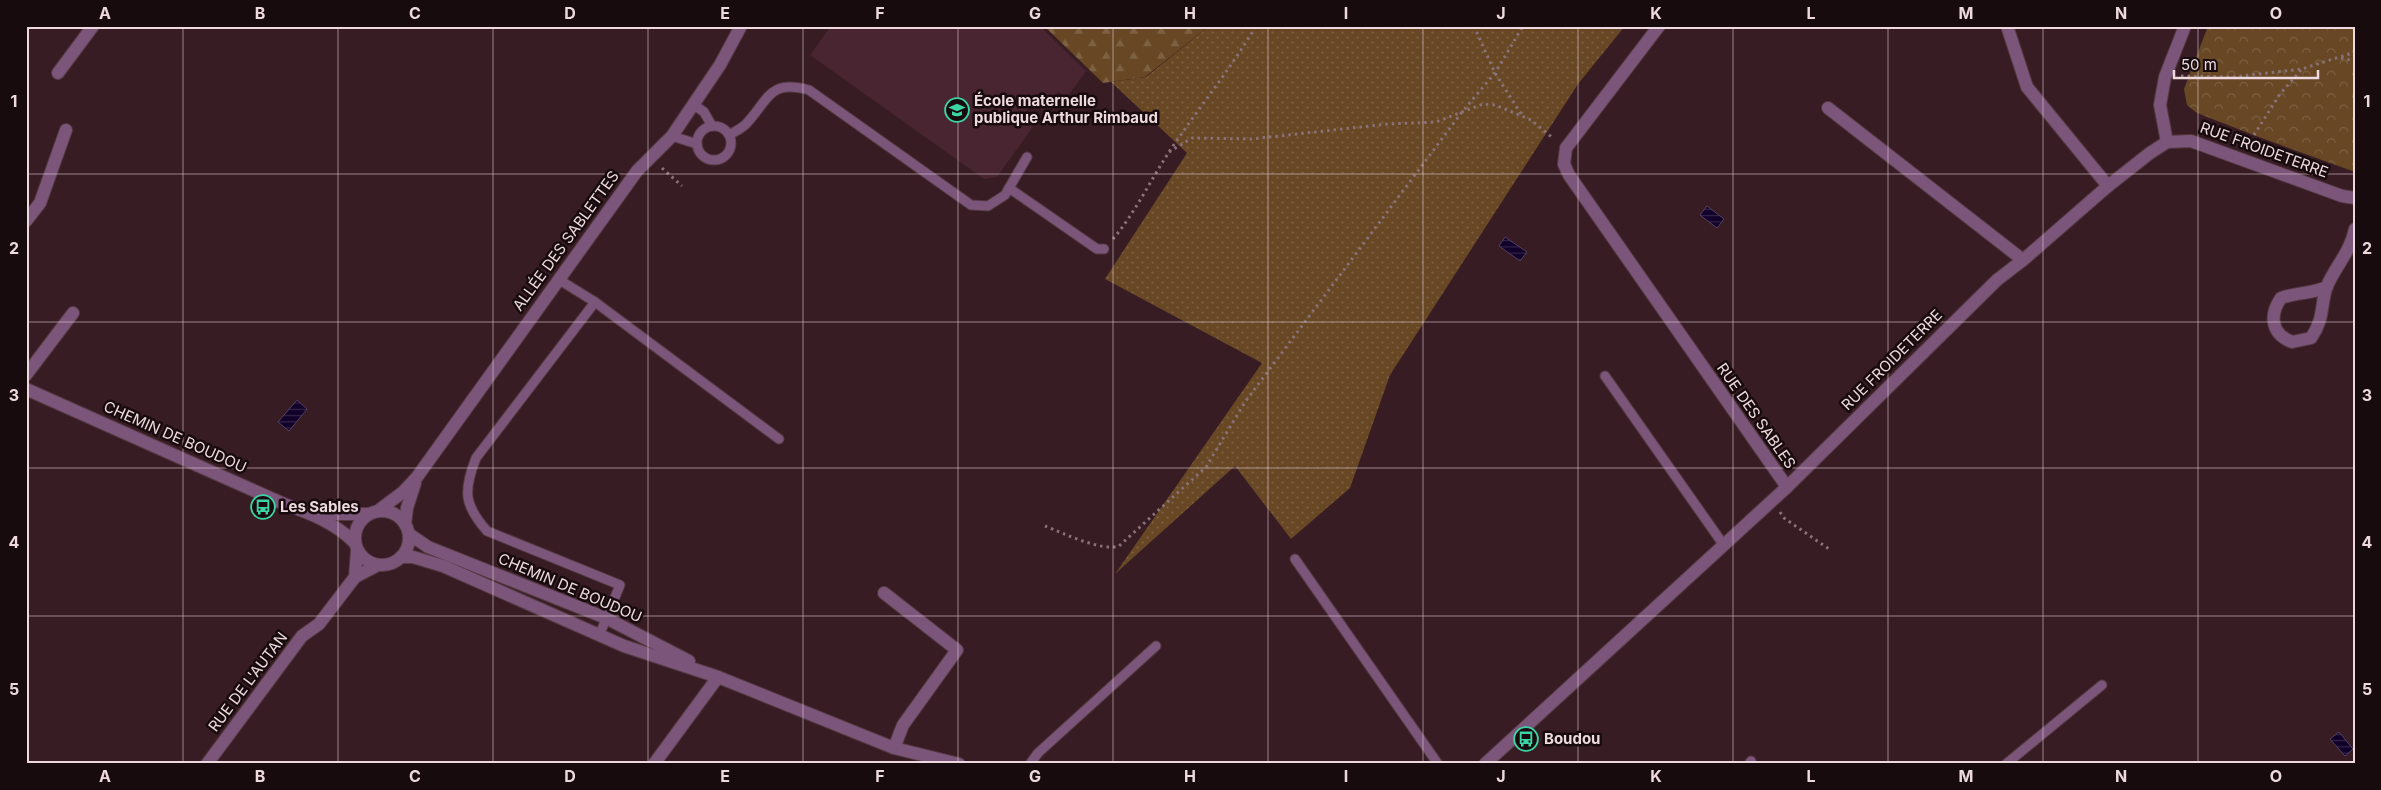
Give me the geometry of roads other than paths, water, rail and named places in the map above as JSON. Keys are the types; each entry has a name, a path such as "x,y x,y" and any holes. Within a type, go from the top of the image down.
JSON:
{"street":[{"path":"58,72 93,26"},
{"name":"ALLÉE DES SABLETTES","path":"373,512 403,492 418,476 636,171 672,136 720,65 741,26"},
{"name":"RUE DES SABLES","path":"1485,764 1787,486 1569,175 1564,164 1566,148 1659,26"},
{"path":"2006,26 2027,87 2108,186"},
{"path":"2167,142 2160,105 2165,77 2185,26"},
{"path":"1828,108 2024,260"},
{"path":"26,220 40,203 66,130"},
{"name":"RUE FROIDETERRE","path":"1787,486 1997,280 2024,260 2108,186 2167,142 2192,140 2342,196 2355,198"},
{"path":"2327,286 2310,293 2299,292 2281,298 2272,314 2273,324 2278,332 2292,342 2312,338 2323,313 2327,286 2351,245 2355,229"},
{"path":"26,376 73,312"},
{"name":"CHEMIN DE BOUDOU","path":"26,389 284,504 312,514 344,532 356,546"},
{"name":"ALLÉE DES SABLETTES","path":"407,529 410,494 418,476"},
{"path":"355,577 356,546 358,523 373,512 394,513 407,529 409,542 401,557 392,563 378,565 366,560 356,546"},
{"name":"CHEMIN DE BOUDOU","path":"312,514 373,512"},
{"name":"CHEMIN DE BOUDOU","path":"407,529 428,547 606,618 718,677"},
{"name":"CHEMIN DE BOUDOU","path":"401,557 413,557 443,566 517,597 542,611 599,636 718,677 894,748 959,764"},
{"name":"RUE DE L'AUTAN","path":"207,764 302,636 319,624 355,577 378,565"},
{"path":"884,593 957,650 902,724 894,748"},
{"path":"654,764 718,677"}],"lane":[{"path":"729,135 745,125 767,96 781,88 796,87 809,90 971,205 988,206 1005,195 1027,157"},
{"path":"693,104 704,112 712,126"},
{"path":"712,126 719,127 729,135 730,148 727,154 716,160 703,156 697,144 701,132 712,126"},
{"path":"672,136 697,144"},
{"path":"1008,188 1098,249 1104,249"},
{"path":"558,279 595,302 779,439"},
{"path":"595,302 476,458 468,477 467,496 473,515 487,531 620,585 599,636"},
{"path":"1605,376 1723,544"},
{"path":"1295,558 1438,764"},
{"path":"1030,764 1038,753 1156,646"},
{"path":"2006,764 2102,685"}],"place":[{"name":"École maternelle publique Arthur Rimbaud","path":"957,110"},
{"name":"Les Sables","path":"263,507"},
{"name":"Boudou","path":"1526,739"}]}
